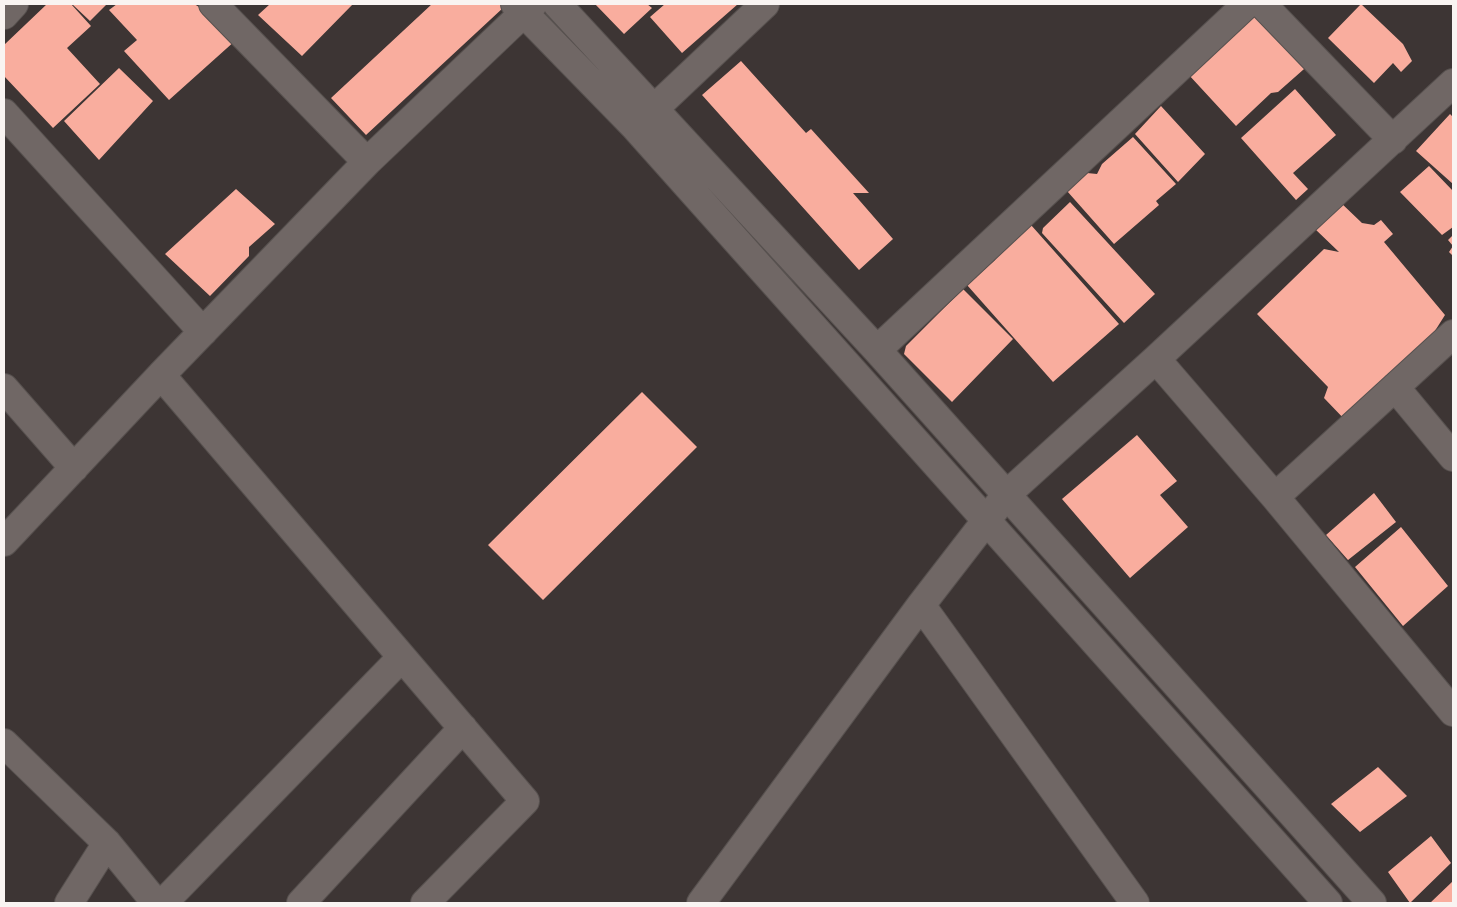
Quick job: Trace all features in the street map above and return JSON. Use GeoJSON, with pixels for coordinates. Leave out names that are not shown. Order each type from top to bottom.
{"type":"FeatureCollection","features":[{"type":"Feature","properties":{"kind":"street"},"geometry":{"type":"LineString","coordinates":[[4,15],[14,4]]}},
{"type":"Feature","properties":{"kind":"street"},"geometry":{"type":"LineString","coordinates":[[213,4],[367,162]]}},
{"type":"Feature","properties":{"kind":"street"},"geometry":{"type":"LineString","coordinates":[[557,4],[877,350],[1372,903]]}},
{"type":"Feature","properties":{"kind":"street"},"geometry":{"type":"LineString","coordinates":[[655,108],[765,4]]}},
{"type":"Feature","properties":{"kind":"street"},"geometry":{"type":"LineString","coordinates":[[877,350],[1247,4]]}},
{"type":"Feature","properties":{"kind":"street"},"geometry":{"type":"LineString","coordinates":[[1262,4],[1393,140]]}},
{"type":"Feature","properties":{"kind":"street"},"geometry":{"type":"LineString","coordinates":[[4,542],[161,375],[367,162],[524,6],[988,520],[1328,903]]}},
{"type":"Feature","properties":{"kind":"street"},"geometry":{"type":"LineString","coordinates":[[701,903],[921,605],[988,520],[1006,494],[1156,359],[1453,83]]}},
{"type":"Feature","properties":{"kind":"street"},"geometry":{"type":"LineString","coordinates":[[4,113],[203,332]]}},
{"type":"Feature","properties":{"kind":"street"},"geometry":{"type":"LineString","coordinates":[[1275,497],[1453,334]]}},
{"type":"Feature","properties":{"kind":"street"},"geometry":{"type":"LineString","coordinates":[[1156,359],[1275,497],[1453,712]]}},
{"type":"Feature","properties":{"kind":"street"},"geometry":{"type":"LineString","coordinates":[[161,375],[525,801],[425,903]]}},
{"type":"Feature","properties":{"kind":"street"},"geometry":{"type":"LineString","coordinates":[[1395,387],[1453,457]]}},
{"type":"Feature","properties":{"kind":"street"},"geometry":{"type":"LineString","coordinates":[[4,388],[74,468]]}},
{"type":"Feature","properties":{"kind":"street"},"geometry":{"type":"LineString","coordinates":[[921,605],[1135,903]]}},
{"type":"Feature","properties":{"kind":"street"},"geometry":{"type":"LineString","coordinates":[[163,903],[402,657]]}},
{"type":"Feature","properties":{"kind":"street"},"geometry":{"type":"LineString","coordinates":[[301,903],[463,728]]}},
{"type":"Feature","properties":{"kind":"street"},"geometry":{"type":"LineString","coordinates":[[4,743],[107,843],[156,903]]}},
{"type":"Feature","properties":{"kind":"street"},"geometry":{"type":"LineString","coordinates":[[69,903],[107,843]]}},
{"type":"Feature","properties":{"kind":"building"},"geometry":{"type":"Polygon","coordinates":[[[47,4],[71,4],[91,26],[67,48],[100,84],[53,128],[4,76],[4,45],[47,4]]]}},
{"type":"Feature","properties":{"kind":"building"},"geometry":{"type":"Polygon","coordinates":[[[72,4],[107,4],[90,21],[72,4]]]}},
{"type":"Feature","properties":{"kind":"building"},"geometry":{"type":"Polygon","coordinates":[[[117,4],[194,4],[213,15],[236,40],[169,100],[124,51],[137,40],[109,10],[117,4]]]}},
{"type":"Feature","properties":{"kind":"building"},"geometry":{"type":"Polygon","coordinates":[[[270,4],[353,4],[302,56],[258,15],[270,4]]]}},
{"type":"Feature","properties":{"kind":"building"},"geometry":{"type":"Polygon","coordinates":[[[432,4],[501,4],[504,7],[366,135],[331,98],[432,4]]]}},
{"type":"Feature","properties":{"kind":"building"},"geometry":{"type":"Polygon","coordinates":[[[595,4],[647,4],[652,8],[624,34],[595,4]]]}},
{"type":"Feature","properties":{"kind":"building"},"geometry":{"type":"Polygon","coordinates":[[[665,4],[738,4],[682,53],[650,17],[665,4]]]}},
{"type":"Feature","properties":{"kind":"building"},"geometry":{"type":"Polygon","coordinates":[[[1361,4],[1403,44],[1412,61],[1401,72],[1393,63],[1374,83],[1328,38],[1361,4]]]}},
{"type":"Feature","properties":{"kind":"building"},"geometry":{"type":"Polygon","coordinates":[[[1260,7],[1312,62],[1278,92],[1271,93],[1236,126],[1188,74],[1260,7]]]}},
{"type":"Feature","properties":{"kind":"building"},"geometry":{"type":"Polygon","coordinates":[[[741,61],[806,133],[811,129],[869,193],[853,193],[893,239],[859,270],[702,95],[741,61]]]}},
{"type":"Feature","properties":{"kind":"building"},"geometry":{"type":"Polygon","coordinates":[[[119,68],[153,101],[99,160],[64,121],[119,68]]]}},
{"type":"Feature","properties":{"kind":"building"},"geometry":{"type":"Polygon","coordinates":[[[1295,89],[1336,135],[1293,173],[1308,189],[1296,200],[1241,138],[1295,89]]]}},
{"type":"Feature","properties":{"kind":"building"},"geometry":{"type":"Polygon","coordinates":[[[1161,106],[1205,154],[1178,182],[1135,134],[1161,106]]]}},
{"type":"Feature","properties":{"kind":"building"},"geometry":{"type":"Polygon","coordinates":[[[1450,114],[1453,117],[1453,184],[1416,151],[1450,114]]]}},
{"type":"Feature","properties":{"kind":"building"},"geometry":{"type":"Polygon","coordinates":[[[1133,137],[1176,184],[1156,201],[1159,205],[1114,244],[1067,191],[1087,173],[1097,174],[1102,164],[1133,137]]]}},
{"type":"Feature","properties":{"kind":"building"},"geometry":{"type":"Polygon","coordinates":[[[1429,166],[1453,191],[1453,227],[1442,235],[1400,192],[1429,166]]]}},
{"type":"Feature","properties":{"kind":"building"},"geometry":{"type":"Polygon","coordinates":[[[236,189],[275,224],[249,247],[249,256],[210,296],[165,254],[236,189]]]}},
{"type":"Feature","properties":{"kind":"building"},"geometry":{"type":"Polygon","coordinates":[[[1339,201],[1362,223],[1374,225],[1381,220],[1393,234],[1384,242],[1445,315],[1421,353],[1348,423],[1324,398],[1328,387],[1257,314],[1324,249],[1339,252],[1314,228],[1339,201]]]}},
{"type":"Feature","properties":{"kind":"building"},"geometry":{"type":"Polygon","coordinates":[[[1070,202],[1155,294],[1124,323],[1042,233],[1043,228],[1070,202]]]}},
{"type":"Feature","properties":{"kind":"building"},"geometry":{"type":"Polygon","coordinates":[[[1031,225],[1119,324],[1053,382],[967,285],[995,260],[997,254],[1031,225]]]}},
{"type":"Feature","properties":{"kind":"building"},"geometry":{"type":"Polygon","coordinates":[[[1453,235],[1453,246],[1448,240],[1453,235]]]}},
{"type":"Feature","properties":{"kind":"building"},"geometry":{"type":"Polygon","coordinates":[[[1453,246],[1453,256],[1449,252],[1453,246]]]}},
{"type":"Feature","properties":{"kind":"building"},"geometry":{"type":"Polygon","coordinates":[[[963,289],[1013,339],[952,402],[904,354],[906,346],[963,289]]]}},
{"type":"Feature","properties":{"kind":"building"},"geometry":{"type":"Polygon","coordinates":[[[642,392],[697,447],[543,600],[488,545],[642,392]]]}},
{"type":"Feature","properties":{"kind":"building"},"geometry":{"type":"Polygon","coordinates":[[[1137,435],[1177,481],[1160,495],[1188,527],[1130,578],[1062,499],[1137,435]]]}},
{"type":"Feature","properties":{"kind":"building"},"geometry":{"type":"Polygon","coordinates":[[[1374,493],[1396,522],[1348,560],[1326,535],[1374,493]]]}},
{"type":"Feature","properties":{"kind":"building"},"geometry":{"type":"Polygon","coordinates":[[[1401,527],[1448,586],[1403,626],[1355,567],[1401,527]]]}},
{"type":"Feature","properties":{"kind":"building"},"geometry":{"type":"Polygon","coordinates":[[[1378,767],[1407,796],[1360,832],[1331,804],[1378,767]]]}},
{"type":"Feature","properties":{"kind":"building"},"geometry":{"type":"Polygon","coordinates":[[[1431,836],[1451,863],[1410,903],[1388,872],[1431,836]]]}},
{"type":"Feature","properties":{"kind":"building"},"geometry":{"type":"Polygon","coordinates":[[[1453,881],[1453,903],[1430,903],[1453,881]]]}}]}
